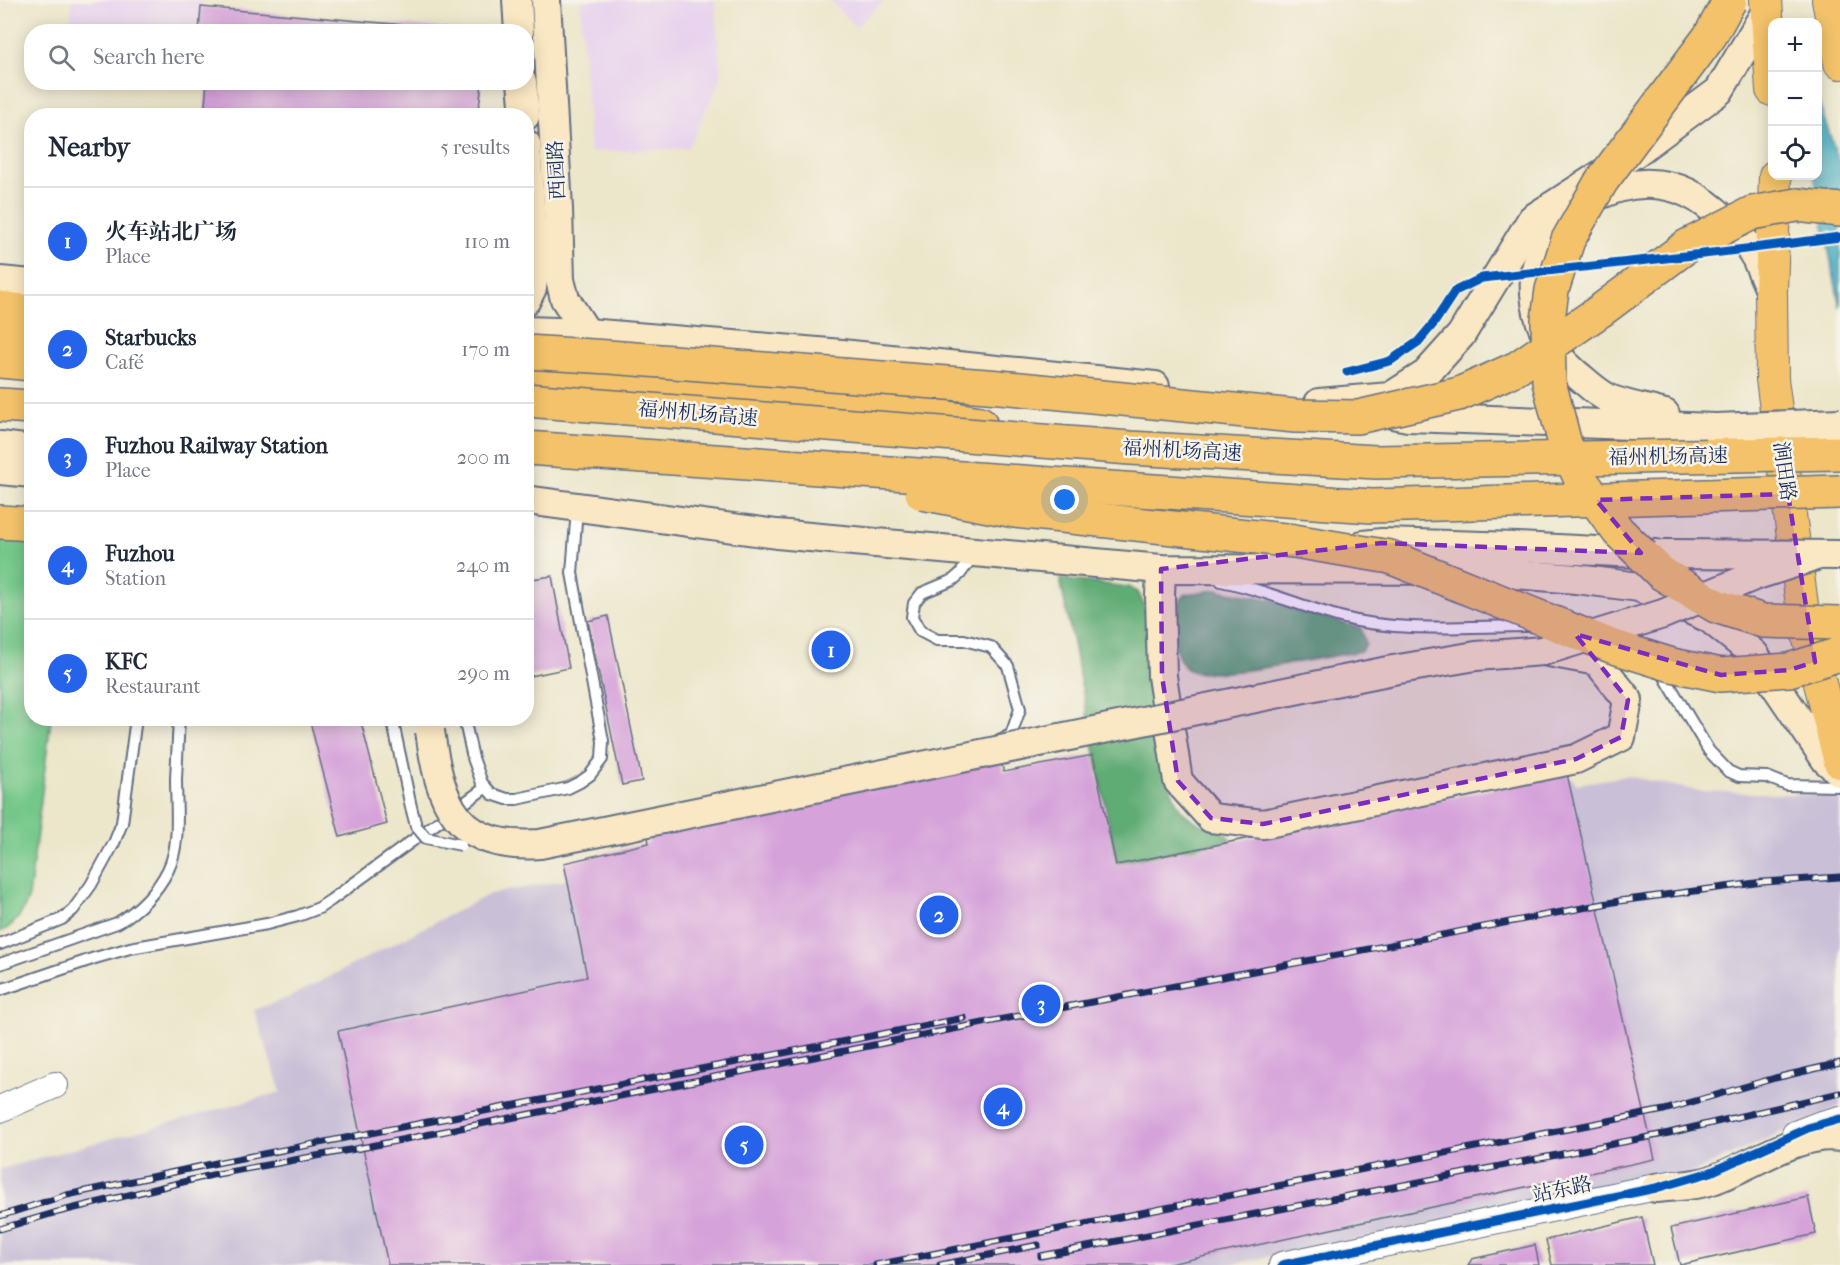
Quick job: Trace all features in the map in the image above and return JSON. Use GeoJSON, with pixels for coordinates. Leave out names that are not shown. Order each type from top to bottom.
{"type":"FeatureCollection","features":[{"type":"Feature","properties":{"kind":"highway"},"geometry":{"type":"LineString","coordinates":[[1730,0],[1710,36],[1601,182],[1568,240],[1552,290],[1548,320],[1549,382],[1565,444],[1581,480],[1618,531],[1661,573],[1716,606],[1763,621],[1840,623]]}},
{"type":"Feature","properties":{"kind":"highway"},"geometry":{"type":"LineString","coordinates":[[1833,0],[1840,16]]}},
{"type":"Feature","properties":{"kind":"highway"},"geometry":{"type":"LineString","coordinates":[[534,352],[1000,387],[1295,416],[1358,417],[1459,394],[1517,368],[1600,311],[1687,246],[1752,213],[1797,206],[1840,210]]}},
{"type":"Feature","properties":{"kind":"highway"},"geometry":{"type":"LineString","coordinates":[[0,308],[24,311]]}},
{"type":"Feature","properties":{"kind":"highway"},"geometry":{"type":"LineString","coordinates":[[0,338],[24,340]]}},
{"type":"Feature","properties":{"kind":"highway"},"geometry":{"type":"LineString","coordinates":[[0,361],[24,363]]}},
{"type":"Feature","properties":{"kind":"highway"},"geometry":{"type":"LineString","coordinates":[[534,379],[808,395],[1130,447]]}},
{"type":"Feature","properties":{"kind":"highway","name":"福州机场高速"},"geometry":{"type":"LineString","coordinates":[[534,401],[1130,447],[1376,462],[1840,453]]}},
{"type":"Feature","properties":{"kind":"highway"},"geometry":{"type":"LineString","coordinates":[[0,405],[24,406]]}},
{"type":"Feature","properties":{"kind":"highway","name":"福州机场高速"},"geometry":{"type":"LineString","coordinates":[[534,449],[1372,506],[1840,492]]}},
{"type":"Feature","properties":{"kind":"highway"},"geometry":{"type":"LineString","coordinates":[[764,464],[1015,511],[1294,541],[1390,557],[1611,646],[1672,665],[1721,675],[1789,670],[1840,654]]}},
{"type":"Feature","properties":{"kind":"highway"},"geometry":{"type":"LineString","coordinates":[[0,522],[24,524]]}},
{"type":"Feature","properties":{"kind":"main road"},"geometry":{"type":"LineString","coordinates":[[517,0],[518,24]]}},
{"type":"Feature","properties":{"kind":"main road","name":"西园路"},"geometry":{"type":"LineString","coordinates":[[546,0],[560,279],[565,299],[587,333]]}},
{"type":"Feature","properties":{"kind":"main road"},"geometry":{"type":"LineString","coordinates":[[1828,0],[1840,63]]}},
{"type":"Feature","properties":{"kind":"main road"},"geometry":{"type":"LineString","coordinates":[[1319,403],[1390,397],[1426,374],[1461,335],[1532,219],[1635,153],[1719,91],[1766,5]]}},
{"type":"Feature","properties":{"kind":"main road"},"geometry":{"type":"LineString","coordinates":[[1766,5],[1772,72]]}},
{"type":"Feature","properties":{"kind":"main road"},"geometry":{"type":"LineString","coordinates":[[523,90],[524,108]]}},
{"type":"Feature","properties":{"kind":"main road","name":"涧田路"},"geometry":{"type":"LineString","coordinates":[[1775,180],[1771,292],[1772,378],[1804,620],[1840,762]]}},
{"type":"Feature","properties":{"kind":"main road"},"geometry":{"type":"LineString","coordinates":[[1716,428],[1610,400],[1563,363],[1551,346],[1535,303],[1538,261],[1546,242],[1559,224],[1593,198],[1612,189],[1636,183],[1664,185],[1688,193],[1713,209],[1755,257],[1771,292]]}},
{"type":"Feature","properties":{"kind":"main road"},"geometry":{"type":"LineString","coordinates":[[0,281],[24,283]]}},
{"type":"Feature","properties":{"kind":"main road"},"geometry":{"type":"LineString","coordinates":[[534,331],[587,333],[842,354],[1319,403],[1408,417],[1716,428],[1840,423]]}},
{"type":"Feature","properties":{"kind":"main road"},"geometry":{"type":"LineString","coordinates":[[0,447],[24,449]]}},
{"type":"Feature","properties":{"kind":"main road"},"geometry":{"type":"LineString","coordinates":[[0,472],[24,473]]}},
{"type":"Feature","properties":{"kind":"main road"},"geometry":{"type":"LineString","coordinates":[[534,501],[777,534],[1161,570],[1465,570],[1640,587],[1709,618],[1754,654],[1826,760],[1840,772]]}},
{"type":"Feature","properties":{"kind":"main road"},"geometry":{"type":"LineString","coordinates":[[1161,570],[1382,543],[1664,554],[1828,555]]}},
{"type":"Feature","properties":{"kind":"main road"},"geometry":{"type":"LineString","coordinates":[[428,726],[434,761],[441,784],[457,818],[470,830],[484,838],[503,843],[529,844],[568,839],[1404,669],[1476,656],[1543,651],[1663,614],[1754,576],[1828,555]]}},
{"type":"Feature","properties":{"kind":"main road"},"geometry":{"type":"LineString","coordinates":[[1161,570],[1162,676],[1178,781],[1211,818],[1263,824],[1576,759],[1621,737],[1628,700],[1597,661],[1543,651]]}},
{"type":"Feature","properties":{"kind":"main road"},"geometry":{"type":"LineString","coordinates":[[1656,1188],[1703,1182],[1723,1176],[1806,1139],[1824,1136],[1840,1137]]}},
{"type":"Feature","properties":{"kind":"street"},"geometry":{"type":"LineString","coordinates":[[0,1109],[55,1085]]}},
{"type":"Feature","properties":{"kind":"street","name":"站东路"},"geometry":{"type":"LineString","coordinates":[[1282,1265],[1656,1188],[1711,1172],[1808,1128],[1840,1119]]}},
{"type":"Feature","properties":{"kind":"lane"},"geometry":{"type":"LineString","coordinates":[[0,472],[24,478]]}},
{"type":"Feature","properties":{"kind":"lane"},"geometry":{"type":"LineString","coordinates":[[466,726],[476,767],[485,788],[492,794],[507,799],[568,788],[590,775],[602,759],[603,741],[572,573],[578,507]]}},
{"type":"Feature","properties":{"kind":"lane"},"geometry":{"type":"LineString","coordinates":[[704,799],[982,747],[1011,735],[1020,709],[1008,666],[991,647],[964,640],[937,640],[920,632],[912,617],[914,603],[922,593],[960,574],[975,552]]}},
{"type":"Feature","properties":{"kind":"lane"},"geometry":{"type":"LineString","coordinates":[[1161,570],[1239,584],[1341,617],[1388,625],[1425,627],[1610,626],[1620,627],[1634,636]]}},
{"type":"Feature","properties":{"kind":"lane"},"geometry":{"type":"LineString","coordinates":[[1647,647],[1709,752],[1728,771],[1739,776],[1767,777],[1787,785],[1840,786]]}},
{"type":"Feature","properties":{"kind":"lane"},"geometry":{"type":"LineString","coordinates":[[0,944],[62,919],[73,910],[92,885],[122,823],[135,726]]}},
{"type":"Feature","properties":{"kind":"lane"},"geometry":{"type":"LineString","coordinates":[[0,964],[117,923],[137,909],[157,887],[168,870],[176,838],[179,726]]}},
{"type":"Feature","properties":{"kind":"lane"},"geometry":{"type":"LineString","coordinates":[[394,726],[416,826],[426,838],[461,844],[519,834]]}},
{"type":"Feature","properties":{"kind":"lane"},"geometry":{"type":"LineString","coordinates":[[0,990],[122,950],[267,924],[309,913],[331,900],[485,788]]}},
{"type":"Feature","properties":{"kind":"highlighted area"},"geometry":{"type":"Polygon","coordinates":[[[1788,494],[1815,662],[1789,670],[1721,675],[1575,634],[1628,700],[1621,737],[1576,759],[1263,824],[1211,818],[1178,781],[1162,676],[1161,569],[1382,543],[1641,553],[1596,500],[1788,494]]]}},
{"type":"Feature","properties":{"kind":"shaded area"},"geometry":{"type":"Polygon","coordinates":[[[72,0],[202,0],[200,24],[70,24],[72,0]]]}},
{"type":"Feature","properties":{"kind":"shaded area"},"geometry":{"type":"Polygon","coordinates":[[[580,0],[715,0],[721,78],[688,148],[590,152],[580,0]]]}},
{"type":"Feature","properties":{"kind":"shaded area"},"geometry":{"type":"Polygon","coordinates":[[[829,0],[884,0],[856,27],[829,0]]]}},
{"type":"Feature","properties":{"kind":"shaded area"},"geometry":{"type":"Polygon","coordinates":[[[998,754],[1004,772],[1093,755],[1116,865],[1567,774],[1577,784],[1627,776],[1698,791],[1840,796],[1840,1106],[1691,1173],[1227,1265],[0,1265],[0,1169],[281,1092],[254,1010],[288,998],[490,894],[566,880],[564,863],[998,754]]]}},
{"type":"Feature","properties":{"kind":"green space"},"geometry":{"type":"Polygon","coordinates":[[[0,534],[24,536],[24,726],[50,726],[29,896],[19,917],[11,926],[0,932],[0,534]]]}},
{"type":"Feature","properties":{"kind":"green space"},"geometry":{"type":"Polygon","coordinates":[[[1060,579],[1129,587],[1138,592],[1144,604],[1170,786],[1179,806],[1190,818],[1227,834],[1230,840],[1117,863],[1060,579]]]}},
{"type":"Feature","properties":{"kind":"green space"},"geometry":{"type":"Polygon","coordinates":[[[1217,590],[1274,600],[1291,608],[1361,628],[1366,644],[1361,651],[1245,670],[1201,673],[1189,670],[1181,662],[1176,650],[1171,616],[1186,594],[1217,590]]]}},
{"type":"Feature","properties":{"kind":"water"},"geometry":{"type":"Polygon","coordinates":[[[1822,112],[1840,164],[1840,307],[1815,180],[1822,180],[1822,112]]]}},
{"type":"Feature","properties":{"kind":"building"},"geometry":{"type":"Polygon","coordinates":[[[201,7],[393,24],[200,24],[201,7]]]}},
{"type":"Feature","properties":{"kind":"building"},"geometry":{"type":"Polygon","coordinates":[[[206,90],[481,90],[479,108],[205,108],[206,90]]]}},
{"type":"Feature","properties":{"kind":"building"},"geometry":{"type":"Polygon","coordinates":[[[552,576],[569,668],[534,675],[534,579],[552,576]]]}},
{"type":"Feature","properties":{"kind":"building"},"geometry":{"type":"Polygon","coordinates":[[[608,616],[642,781],[622,785],[588,621],[608,616]]]}},
{"type":"Feature","properties":{"kind":"building"},"geometry":{"type":"Polygon","coordinates":[[[311,726],[362,726],[387,824],[340,837],[311,726]]]}},
{"type":"Feature","properties":{"kind":"building"},"geometry":{"type":"Polygon","coordinates":[[[998,754],[1004,772],[1093,755],[1116,865],[1567,774],[1655,1159],[1165,1265],[388,1265],[338,1031],[587,977],[564,863],[649,843],[645,819],[998,754]]]}},
{"type":"Feature","properties":{"kind":"building"},"geometry":{"type":"Polygon","coordinates":[[[1808,1197],[1816,1234],[1680,1265],[1671,1228],[1808,1197]]]}},
{"type":"Feature","properties":{"kind":"building"},"geometry":{"type":"Polygon","coordinates":[[[1642,1217],[1653,1265],[1552,1265],[1546,1240],[1642,1217]]]}},
{"type":"Feature","properties":{"kind":"building"},"geometry":{"type":"Polygon","coordinates":[[[1535,1245],[1539,1265],[1468,1265],[1472,1259],[1535,1245]]]}},
{"type":"Feature","properties":{"kind":"railway"},"geometry":{"type":"LineString","coordinates":[[0,1229],[54,1213],[212,1175],[366,1147],[993,1021],[1619,901],[1763,882],[1840,877]]}},
{"type":"Feature","properties":{"kind":"railway"},"geometry":{"type":"LineString","coordinates":[[0,1216],[67,1195],[221,1162],[964,1018]]}},
{"type":"Feature","properties":{"kind":"railway"},"geometry":{"type":"LineString","coordinates":[[876,1265],[1664,1110],[1775,1078],[1840,1063]]}},
{"type":"Feature","properties":{"kind":"railway"},"geometry":{"type":"LineString","coordinates":[[1041,1256],[1669,1133],[1840,1093]]}},
{"type":"Feature","properties":{"kind":"railway"},"geometry":{"type":"LineString","coordinates":[[940,1265],[1038,1245]]}},
{"type":"Feature","properties":{"kind":"cycle path"},"geometry":{"type":"LineString","coordinates":[[1347,372],[1390,361],[1418,342],[1455,291],[1482,278],[1840,237]]}},
{"type":"Feature","properties":{"kind":"cycle path"},"geometry":{"type":"LineString","coordinates":[[1282,1265],[1656,1188],[1711,1172],[1808,1128],[1840,1119]]}},
{"type":"Feature","properties":{"kind":"place","name":"火车站北广场"},"geometry":{"type":"Point","coordinates":[831,650]}},
{"type":"Feature","properties":{"kind":"place","name":"Starbucks"},"geometry":{"type":"Point","coordinates":[939,915]}},
{"type":"Feature","properties":{"kind":"place","name":"Fuzhou Railway Station"},"geometry":{"type":"Point","coordinates":[1041,1004]}},
{"type":"Feature","properties":{"kind":"place","name":"Fuzhou"},"geometry":{"type":"Point","coordinates":[1003,1107]}},
{"type":"Feature","properties":{"kind":"place","name":"KFC"},"geometry":{"type":"Point","coordinates":[744,1145]}}]}
